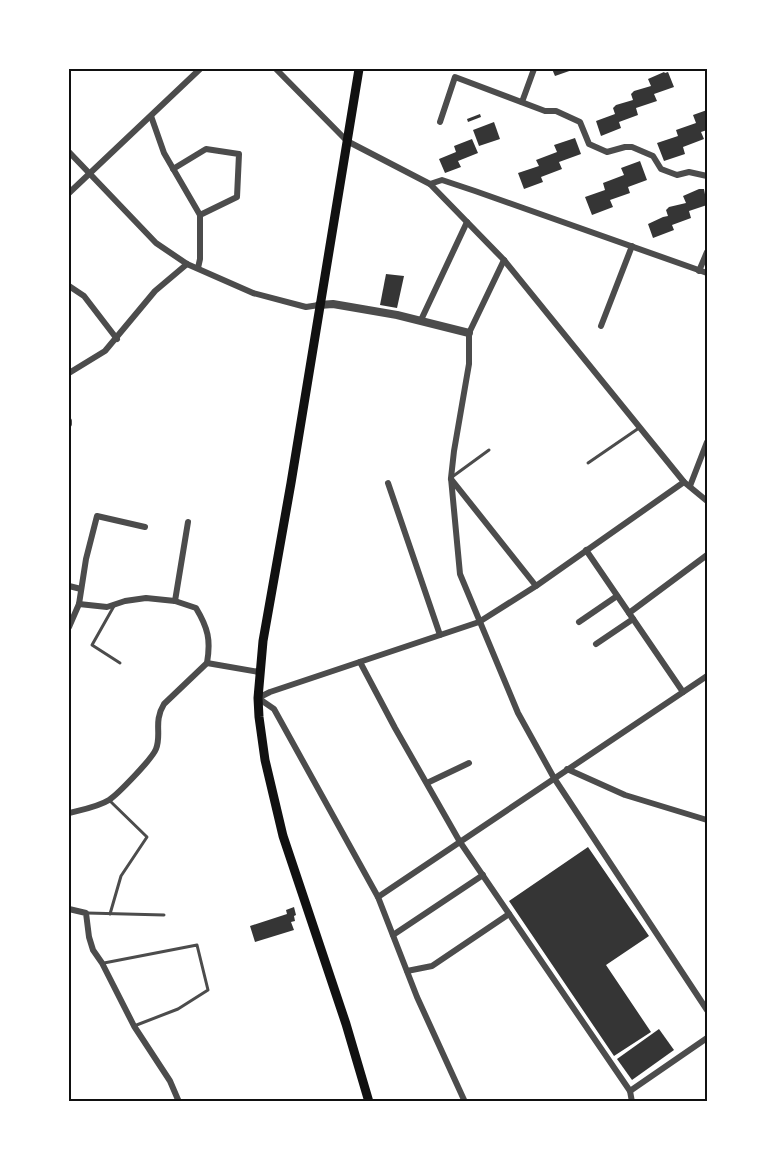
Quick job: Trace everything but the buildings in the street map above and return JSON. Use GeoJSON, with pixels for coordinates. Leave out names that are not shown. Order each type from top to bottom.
{"type":"FeatureCollection","features":[{"type":"Feature","properties":{"kind":"main road"},"geometry":{"type":"LineString","coordinates":[[359,69],[263,641],[258,698],[265,760],[284,836],[346,1024],[369,1102]]}},
{"type":"Feature","properties":{"kind":"street"},"geometry":{"type":"LineString","coordinates":[[69,193],[200,69]]}},
{"type":"Feature","properties":{"kind":"street"},"geometry":{"type":"LineString","coordinates":[[276,69],[346,141],[430,184],[504,260],[687,484],[707,501]]}},
{"type":"Feature","properties":{"kind":"street"},"geometry":{"type":"LineString","coordinates":[[522,102],[534,69]]}},
{"type":"Feature","properties":{"kind":"street"},"geometry":{"type":"LineString","coordinates":[[440,122],[455,77],[545,111],[556,111],[580,122],[589,144],[607,152],[632,147],[653,156],[661,170],[677,175],[689,172],[707,176]]}},
{"type":"Feature","properties":{"kind":"street"},"geometry":{"type":"LineString","coordinates":[[151,116],[164,153],[200,215],[198,268]]}},
{"type":"Feature","properties":{"kind":"street"},"geometry":{"type":"LineString","coordinates":[[173,169],[206,149],[239,154],[237,197],[200,215]]}},
{"type":"Feature","properties":{"kind":"street"},"geometry":{"type":"LineString","coordinates":[[69,152],[156,243],[187,264],[253,293],[306,307],[333,304],[421,320],[469,333]]}},
{"type":"Feature","properties":{"kind":"street"},"geometry":{"type":"LineString","coordinates":[[430,184],[442,180],[464,187],[707,273]]}},
{"type":"Feature","properties":{"kind":"street"},"geometry":{"type":"LineString","coordinates":[[421,320],[467,222]]}},
{"type":"Feature","properties":{"kind":"street"},"geometry":{"type":"LineString","coordinates":[[601,326],[632,246]]}},
{"type":"Feature","properties":{"kind":"street"},"geometry":{"type":"LineString","coordinates":[[699,270],[707,252]]}},
{"type":"Feature","properties":{"kind":"street"},"geometry":{"type":"LineString","coordinates":[[504,260],[469,333],[469,364],[451,478],[460,574],[518,713],[554,778],[707,1010]]}},
{"type":"Feature","properties":{"kind":"street"},"geometry":{"type":"LineString","coordinates":[[69,373],[105,351],[155,291],[187,264]]}},
{"type":"Feature","properties":{"kind":"street"},"geometry":{"type":"LineString","coordinates":[[69,286],[84,296],[117,339]]}},
{"type":"Feature","properties":{"kind":"street"},"geometry":{"type":"LineString","coordinates":[[465,1102],[407,971],[378,897],[274,709],[258,698],[479,622],[687,484],[707,442]]}},
{"type":"Feature","properties":{"kind":"street"},"geometry":{"type":"LineString","coordinates":[[451,478],[536,586]]}},
{"type":"Feature","properties":{"kind":"street"},"geometry":{"type":"LineString","coordinates":[[388,483],[440,635]]}},
{"type":"Feature","properties":{"kind":"street"},"geometry":{"type":"LineString","coordinates":[[69,627],[79,604],[86,559],[97,516],[145,527]]}},
{"type":"Feature","properties":{"kind":"street"},"geometry":{"type":"LineString","coordinates":[[175,602],[188,522]]}},
{"type":"Feature","properties":{"kind":"street"},"geometry":{"type":"LineString","coordinates":[[586,550],[682,692]]}},
{"type":"Feature","properties":{"kind":"street"},"geometry":{"type":"LineString","coordinates":[[596,644],[707,555]]}},
{"type":"Feature","properties":{"kind":"street"},"geometry":{"type":"LineString","coordinates":[[69,586],[81,589]]}},
{"type":"Feature","properties":{"kind":"street"},"geometry":{"type":"LineString","coordinates":[[579,622],[617,596]]}},
{"type":"Feature","properties":{"kind":"street"},"geometry":{"type":"LineString","coordinates":[[69,813],[108,801],[151,758],[157,747],[157,722],[164,704],[207,663],[208,630],[196,608],[146,598],[107,607],[79,604]]}},
{"type":"Feature","properties":{"kind":"street"},"geometry":{"type":"LineString","coordinates":[[360,662],[460,842],[630,1091],[632,1102]]}},
{"type":"Feature","properties":{"kind":"street"},"geometry":{"type":"LineString","coordinates":[[207,663],[259,672]]}},
{"type":"Feature","properties":{"kind":"street"},"geometry":{"type":"LineString","coordinates":[[378,897],[707,676]]}},
{"type":"Feature","properties":{"kind":"street"},"geometry":{"type":"LineString","coordinates":[[427,783],[469,763]]}},
{"type":"Feature","properties":{"kind":"street"},"geometry":{"type":"LineString","coordinates":[[567,769],[625,795],[707,820]]}},
{"type":"Feature","properties":{"kind":"street"},"geometry":{"type":"LineString","coordinates":[[393,935],[483,875]]}},
{"type":"Feature","properties":{"kind":"street"},"geometry":{"type":"LineString","coordinates":[[69,909],[86,913],[91,944],[134,1026],[170,1081],[179,1102]]}},
{"type":"Feature","properties":{"kind":"street"},"geometry":{"type":"LineString","coordinates":[[407,971],[432,966],[509,914]]}},
{"type":"Feature","properties":{"kind":"street"},"geometry":{"type":"LineString","coordinates":[[630,1091],[707,1038]]}},
{"type":"Feature","properties":{"kind":"lane"},"geometry":{"type":"LineString","coordinates":[[588,463],[641,427]]}},
{"type":"Feature","properties":{"kind":"lane"},"geometry":{"type":"LineString","coordinates":[[451,478],[489,450]]}},
{"type":"Feature","properties":{"kind":"lane"},"geometry":{"type":"LineString","coordinates":[[114,604],[92,645],[120,663]]}},
{"type":"Feature","properties":{"kind":"lane"},"geometry":{"type":"LineString","coordinates":[[108,801],[147,837],[122,876],[110,914]]}},
{"type":"Feature","properties":{"kind":"lane"},"geometry":{"type":"LineString","coordinates":[[86,913],[164,915]]}},
{"type":"Feature","properties":{"kind":"lane"},"geometry":{"type":"LineString","coordinates":[[102,963],[198,945],[208,990],[178,1009],[134,1026]]}}]}
